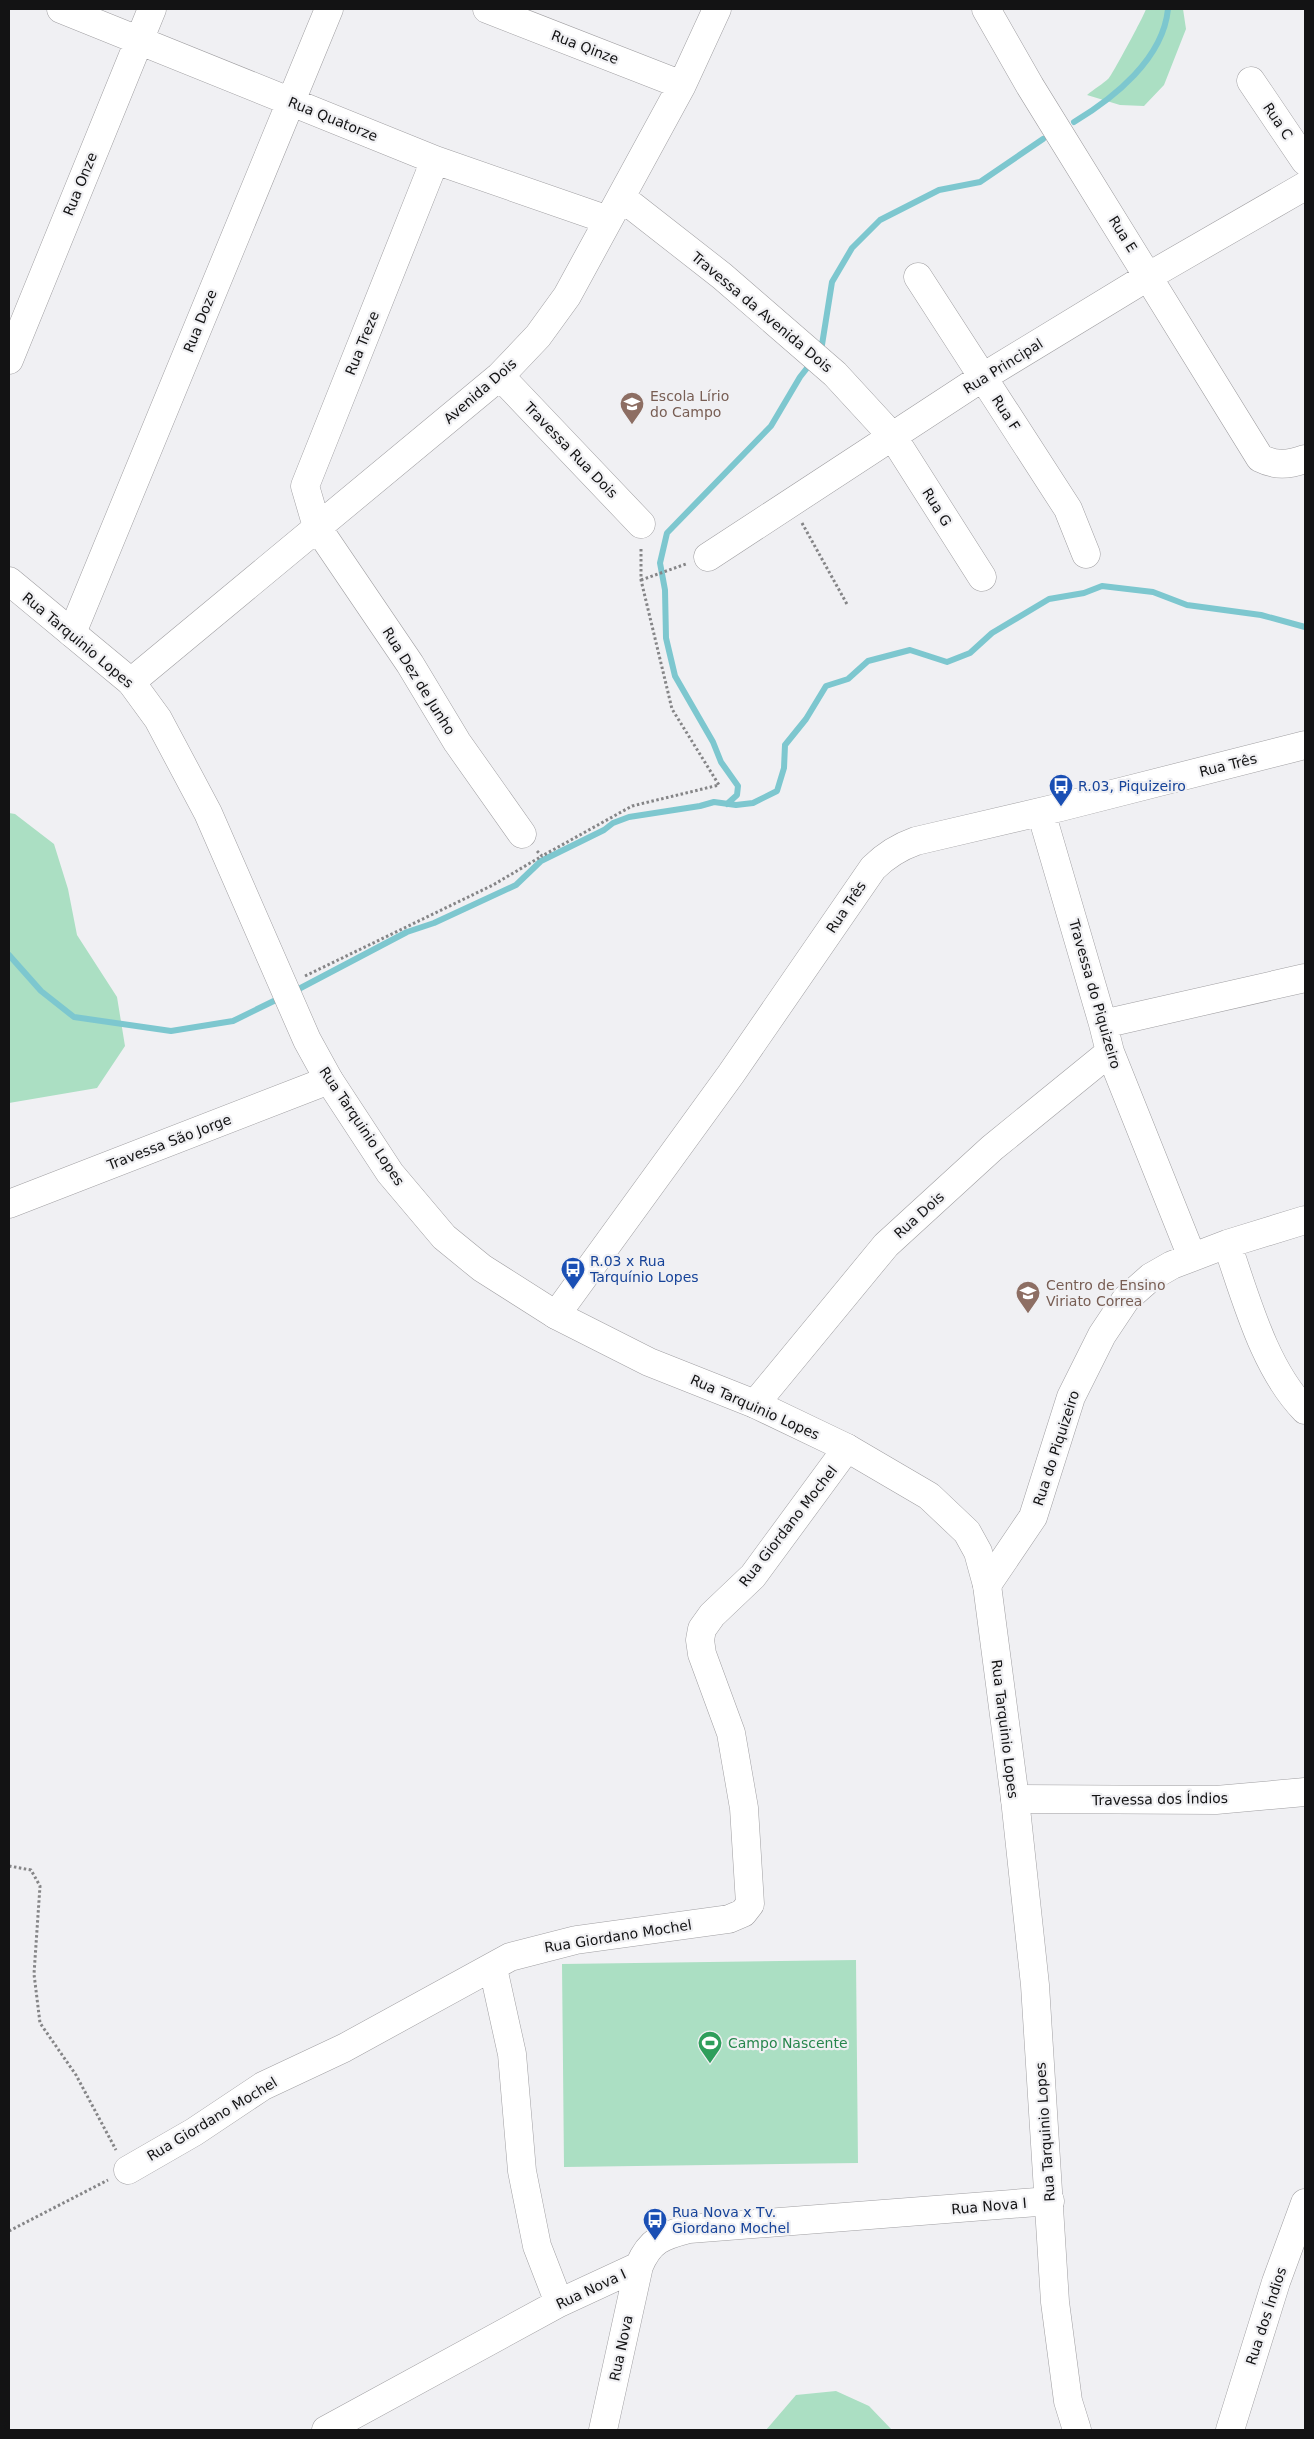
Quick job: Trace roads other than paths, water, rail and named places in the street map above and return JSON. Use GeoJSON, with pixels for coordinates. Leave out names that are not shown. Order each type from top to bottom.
{"type":"FeatureCollection","features":[{"type":"Feature","properties":{"kind":"street","name":"Rua Quatorze"},"geometry":{"type":"LineString","coordinates":[[61,9],[435,160],[608,220]]}},
{"type":"Feature","properties":{"kind":"street","name":"Rua Onze"},"geometry":{"type":"LineString","coordinates":[[9,360],[152,9]]}},
{"type":"Feature","properties":{"kind":"street","name":"Rua Doze"},"geometry":{"type":"LineString","coordinates":[[72,633],[329,9]]}},
{"type":"Feature","properties":{"kind":"street","name":"Rua Qinze"},"geometry":{"type":"LineString","coordinates":[[487,9],[682,84]]}},
{"type":"Feature","properties":{"kind":"street","name":"Avenida Dois"},"geometry":{"type":"LineString","coordinates":[[131,682],[500,376],[555,316],[682,84],[717,9]]}},
{"type":"Feature","properties":{"kind":"street","name":"Rua E"},"geometry":{"type":"LineString","coordinates":[[986,9],[1030,86],[1260,458],[1274,465],[1305,459]]}},
{"type":"Feature","properties":{"kind":"street","name":"Rua C"},"geometry":{"type":"LineString","coordinates":[[1251,81],[1305,161]]}},
{"type":"Feature","properties":{"kind":"street","name":"Rua Treze"},"geometry":{"type":"LineString","coordinates":[[317,527],[305,486],[435,160]]}},
{"type":"Feature","properties":{"kind":"street","name":"Rua Principal"},"geometry":{"type":"LineString","coordinates":[[708,557],[983,377],[1149,276],[1305,186]]}},
{"type":"Feature","properties":{"kind":"street","name":"Travessa da Avenida Dois"},"geometry":{"type":"LineString","coordinates":[[621,196],[722,276],[817,359],[893,437]]}},
{"type":"Feature","properties":{"kind":"street","name":"Rua F"},"geometry":{"type":"LineString","coordinates":[[918,277],[1068,509],[1086,554]]}},
{"type":"Feature","properties":{"kind":"street","name":"Travessa Rua Dois"},"geometry":{"type":"LineString","coordinates":[[500,376],[641,524]]}},
{"type":"Feature","properties":{"kind":"street","name":"Rua G"},"geometry":{"type":"LineString","coordinates":[[893,437],[982,578]]}},
{"type":"Feature","properties":{"kind":"street","name":"Rua Dez de Junho"},"geometry":{"type":"LineString","coordinates":[[317,527],[410,664],[457,742],[522,834]]}},
{"type":"Feature","properties":{"kind":"street","name":"Rua Tarquinio Lopes"},"geometry":{"type":"LineString","coordinates":[[9,581],[131,682],[158,719],[203,804],[287,993],[329,1080],[390,1173],[444,1237],[482,1268],[556,1315],[649,1362],[755,1404],[847,1448],[929,1496],[967,1532],[978,1552],[987,1585],[1015,1799],[1035,1985],[1055,2302],[1068,2401],[1077,2430]]}},
{"type":"Feature","properties":{"kind":"street","name":"Rua Três"},"geometry":{"type":"LineString","coordinates":[[556,1315],[732,1074],[873,868],[887,855],[902,846],[1305,746]]}},
{"type":"Feature","properties":{"kind":"street","name":"Travessa do Piquizeiro"},"geometry":{"type":"LineString","coordinates":[[1041,812],[1110,1052],[1192,1256]]}},
{"type":"Feature","properties":{"kind":"street"},"geometry":{"type":"LineString","coordinates":[[1103,1024],[1305,978]]}},
{"type":"Feature","properties":{"kind":"street","name":"Rua Dois"},"geometry":{"type":"LineString","coordinates":[[755,1404],[886,1245],[992,1148],[1110,1052]]}},
{"type":"Feature","properties":{"kind":"street","name":"Travessa São Jorge"},"geometry":{"type":"LineString","coordinates":[[9,1204],[329,1080]]}},
{"type":"Feature","properties":{"kind":"street","name":"Rua do Piquizeiro"},"geometry":{"type":"LineString","coordinates":[[987,1585],[1033,1517],[1071,1397],[1102,1335],[1126,1300],[1151,1277],[1192,1256],[1305,1220]]}},
{"type":"Feature","properties":{"kind":"street"},"geometry":{"type":"LineString","coordinates":[[1227,1244],[1258,1331],[1278,1371],[1305,1410]]}},
{"type":"Feature","properties":{"kind":"street","name":"Rua Giordano Mochel"},"geometry":{"type":"LineString","coordinates":[[128,2170],[194,2132],[263,2086],[344,2048],[510,1957],[576,1940],[729,1918],[743,1913],[750,1904],[744,1808],[731,1733],[702,1654],[700,1640],[702,1629],[712,1615],[753,1576],[847,1448]]}},
{"type":"Feature","properties":{"kind":"street","name":"Travessa dos Índios"},"geometry":{"type":"LineString","coordinates":[[1015,1799],[1216,1800],[1305,1792]]}},
{"type":"Feature","properties":{"kind":"street"},"geometry":{"type":"LineString","coordinates":[[493,1968],[512,2054],[522,2172],[537,2246],[559,2303]]}},
{"type":"Feature","properties":{"kind":"street","name":"Rua Nova I"},"geometry":{"type":"LineString","coordinates":[[326,2430],[559,2303],[639,2266],[646,2250],[655,2241],[689,2229],[1050,2201]]}},
{"type":"Feature","properties":{"kind":"street","name":"Rua dos Índios"},"geometry":{"type":"LineString","coordinates":[[1230,2430],[1276,2282],[1305,2204]]}},
{"type":"Feature","properties":{"kind":"street","name":"Rua Nova"},"geometry":{"type":"LineString","coordinates":[[603,2430],[639,2266]]}},
{"type":"Feature","properties":{"kind":"waterway"},"geometry":{"type":"LineString","coordinates":[[1074,122],[1120,89],[1147,60],[1157,44],[1164,27],[1168,9]]}},
{"type":"Feature","properties":{"kind":"waterway"},"geometry":{"type":"LineString","coordinates":[[821,351],[832,282],[852,248],[880,220],[939,190],[980,182],[1043,139]]}},
{"type":"Feature","properties":{"kind":"waterway"},"geometry":{"type":"LineString","coordinates":[[727,804],[737,795],[738,786],[721,762],[713,742],[675,676],[666,638],[665,590],[660,563],[667,533],[771,426],[800,377],[811,363]]}},
{"type":"Feature","properties":{"kind":"waterway"},"geometry":{"type":"LineString","coordinates":[[293,992],[407,932],[434,923],[516,885],[541,861],[604,830],[613,823],[629,817],[700,806],[714,802],[736,805],[753,803],[777,791],[784,768],[785,745],[806,719],[826,686],[848,679],[868,661],[910,650],[947,662],[970,653],[992,633],[1049,599],[1084,593],[1102,586],[1153,592],[1187,605],[1261,615],[1305,627]]}},
{"type":"Feature","properties":{"kind":"waterway"},"geometry":{"type":"LineString","coordinates":[[9,955],[41,991],[74,1017],[171,1031],[233,1021],[282,997]]}},
{"type":"Feature","properties":{"kind":"place","name":"Escola Lírio do Campo"},"geometry":{"type":"Point","coordinates":[632,425]}},
{"type":"Feature","properties":{"kind":"place","name":"R.03, Piquizeiro"},"geometry":{"type":"Point","coordinates":[1061,807]}},
{"type":"Feature","properties":{"kind":"place","name":"R.03 x Rua Tarquínio Lopes"},"geometry":{"type":"Point","coordinates":[573,1290]}},
{"type":"Feature","properties":{"kind":"place","name":"Centro de Ensino Viriato Correa"},"geometry":{"type":"Point","coordinates":[1028,1314]}},
{"type":"Feature","properties":{"kind":"place","name":"Campo Nascente"},"geometry":{"type":"Point","coordinates":[710,2064]}},
{"type":"Feature","properties":{"kind":"place","name":"Rua Nova x Tv. Giordano Mochel"},"geometry":{"type":"Point","coordinates":[655,2241]}}]}
